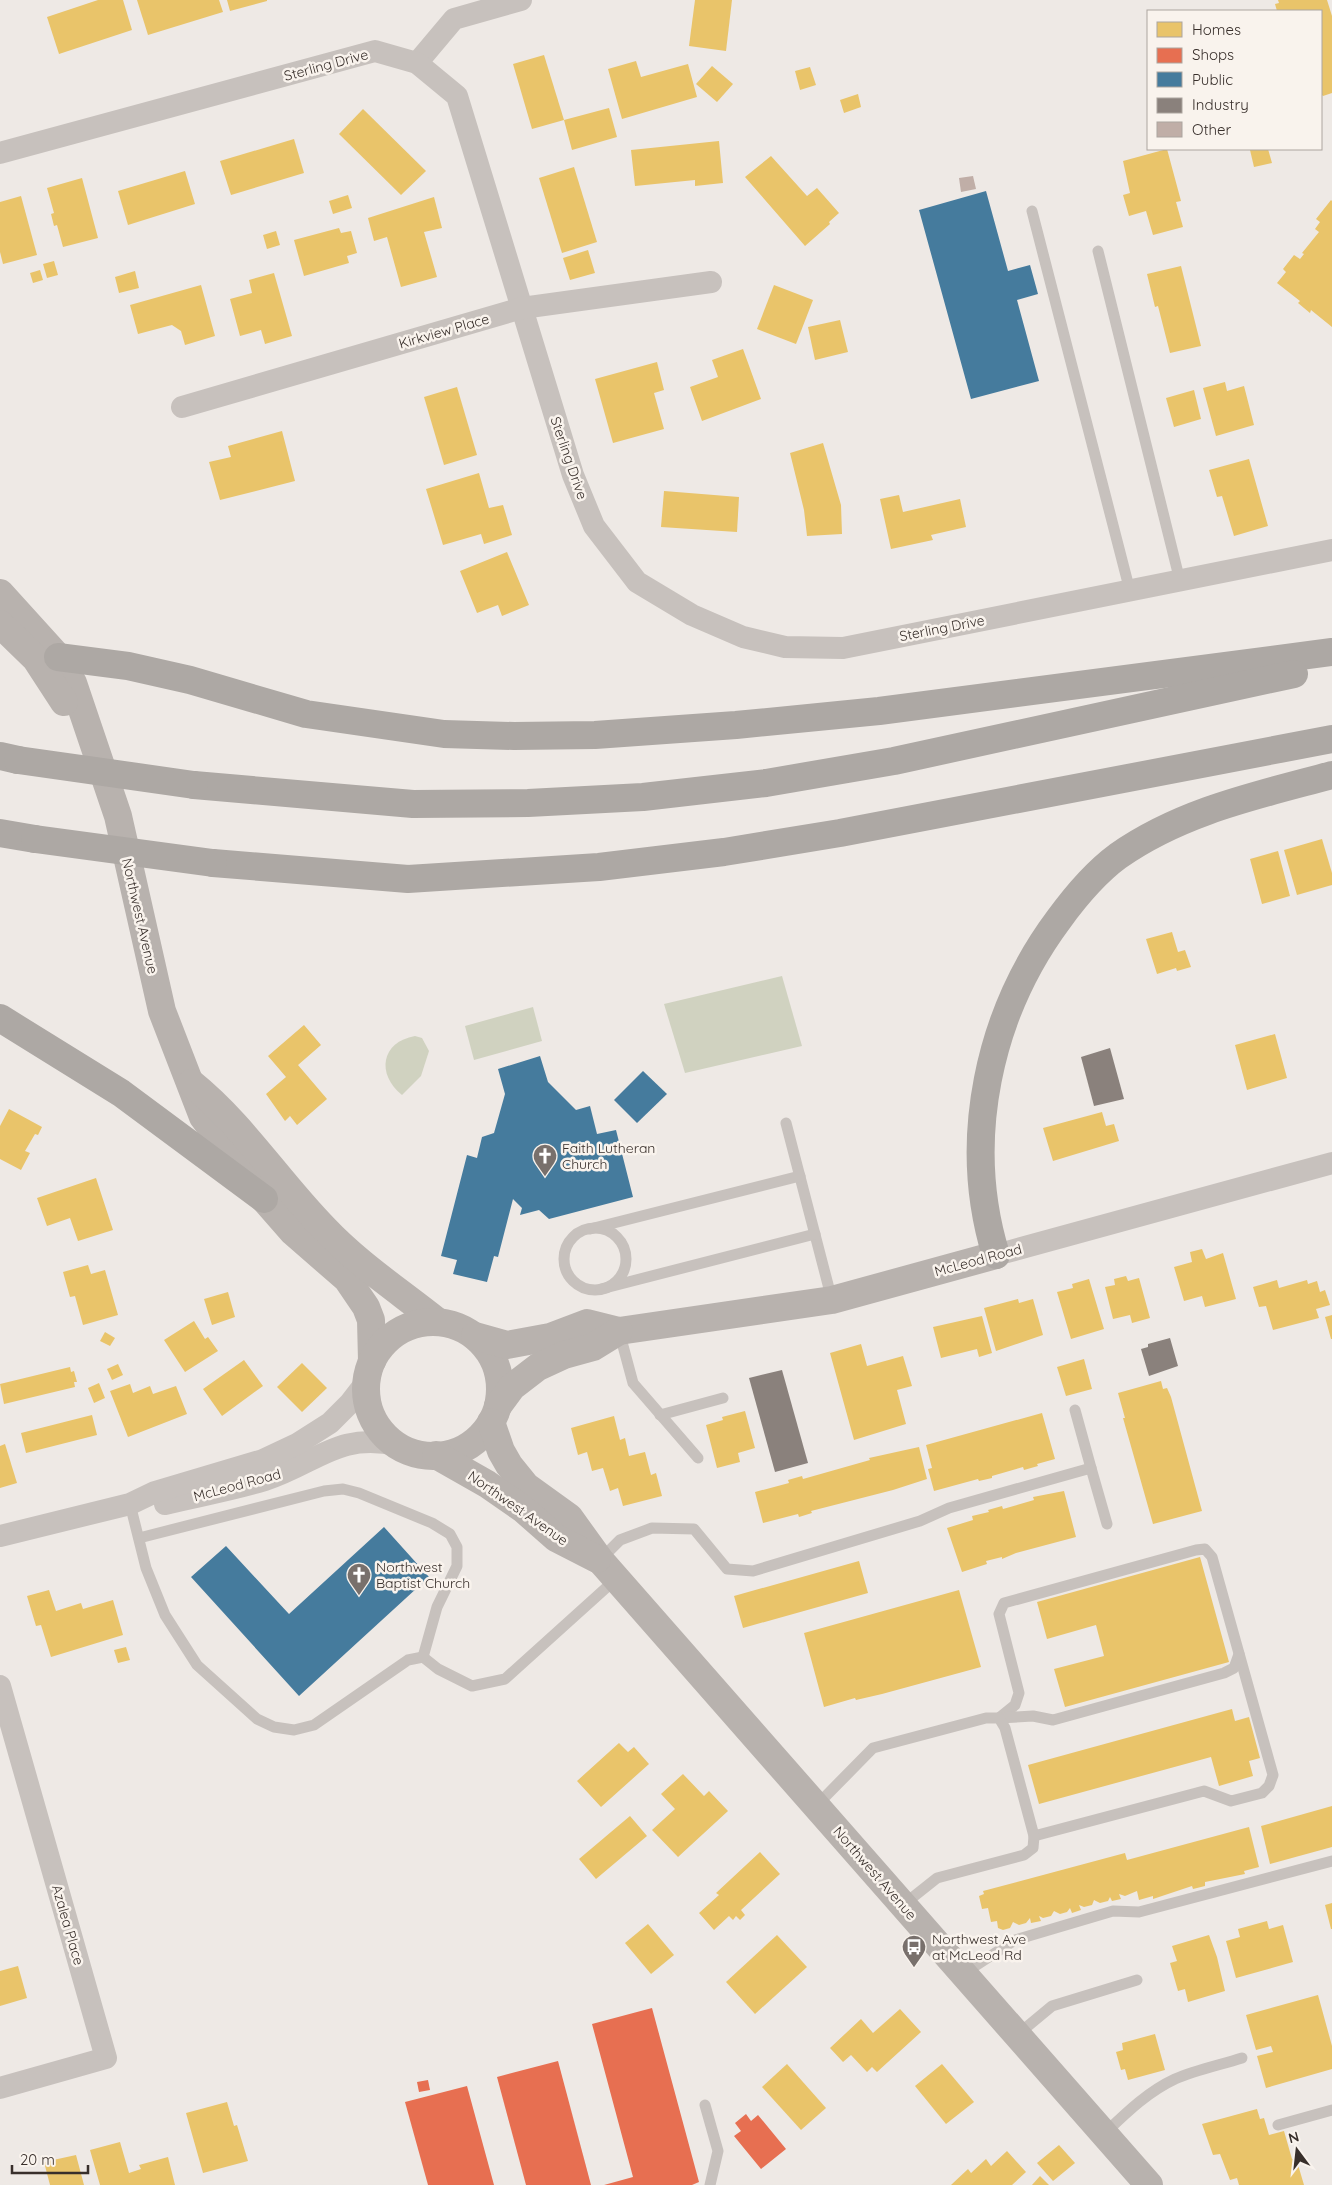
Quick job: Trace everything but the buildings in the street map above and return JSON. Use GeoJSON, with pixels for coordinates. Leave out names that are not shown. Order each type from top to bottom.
{"type":"FeatureCollection","features":[{"type":"Feature","properties":{"kind":"highway"},"geometry":{"type":"LineString","coordinates":[[58,657],[128,666],[190,680],[306,714],[444,734],[514,736],[604,735],[870,712],[1332,652]]}},
{"type":"Feature","properties":{"kind":"highway"},"geometry":{"type":"LineString","coordinates":[[9,758],[194,786],[413,804],[528,803],[643,797],[766,783],[894,761],[1332,665]]}},
{"type":"Feature","properties":{"kind":"highway"},"geometry":{"type":"LineString","coordinates":[[0,833],[213,864],[408,879],[599,867],[724,852],[840,833],[1332,739]]}},
{"type":"Feature","properties":{"kind":"highway"},"geometry":{"type":"LineString","coordinates":[[996,1255],[986,1224],[983,1202],[980,1158],[985,1096],[993,1056],[1004,1019],[1022,976],[1043,940],[1076,896],[1117,857],[1164,829],[1204,811],[1332,775]]}},
{"type":"Feature","properties":{"kind":"highway"},"geometry":{"type":"LineString","coordinates":[[0,1018],[121,1093],[264,1199]]}},
{"type":"Feature","properties":{"kind":"main road","name":"Northwest Avenue"},"geometry":{"type":"LineString","coordinates":[[0,593],[58,657],[73,683],[118,816],[162,1011],[180,1062],[190,1082],[203,1117],[264,1199],[293,1232],[347,1279],[366,1307],[371,1320],[370,1371]]}},
{"type":"Feature","properties":{"kind":"main road","name":"Northwest Avenue"},"geometry":{"type":"LineString","coordinates":[[0,624],[36,659],[96,749]]}},
{"type":"Feature","properties":{"kind":"main road","name":"Northwest Avenue"},"geometry":{"type":"LineString","coordinates":[[190,1082],[219,1105],[323,1228],[361,1264],[438,1322]]}},
{"type":"Feature","properties":{"kind":"main road","name":"McLeod Road"},"geometry":{"type":"LineString","coordinates":[[475,1336],[507,1345],[550,1337],[587,1323],[619,1331],[832,1300],[996,1255]]}},
{"type":"Feature","properties":{"kind":"main road"},"geometry":{"type":"LineString","coordinates":[[438,1322],[456,1326],[475,1336],[489,1353],[498,1372],[500,1393],[494,1414],[479,1437],[454,1452],[424,1455],[398,1445],[386,1436],[375,1421],[368,1401],[370,1371],[379,1350],[398,1332],[419,1324],[438,1322]]}},
{"type":"Feature","properties":{"kind":"main road","name":"McLeod Road"},"geometry":{"type":"LineString","coordinates":[[494,1414],[512,1387],[538,1367],[564,1354],[593,1347],[619,1331]]}},
{"type":"Feature","properties":{"kind":"main road","name":"Northwest Avenue"},"geometry":{"type":"LineString","coordinates":[[494,1414],[501,1451],[509,1465],[526,1486],[569,1517],[608,1569],[1149,2185]]}},
{"type":"Feature","properties":{"kind":"main road","name":"Northwest Avenue"},"geometry":{"type":"LineString","coordinates":[[436,1455],[487,1484],[523,1509],[556,1538],[608,1569]]}},
{"type":"Feature","properties":{"kind":"street"},"geometry":{"type":"LineString","coordinates":[[417,63],[454,19],[520,0]]}},
{"type":"Feature","properties":{"kind":"street","name":"Sterling Drive"},"geometry":{"type":"LineString","coordinates":[[0,153],[375,51],[417,63],[456,96],[573,475],[594,526],[637,582],[692,614],[743,637],[785,647],[843,648],[1332,550]]}},
{"type":"Feature","properties":{"kind":"street","name":"Kirkview Place"},"geometry":{"type":"LineString","coordinates":[[182,407],[522,308],[711,282]]}},
{"type":"Feature","properties":{"kind":"street","name":"McLeod Road"},"geometry":{"type":"LineString","coordinates":[[996,1255],[1332,1164]]}},
{"type":"Feature","properties":{"kind":"street","name":"McLeod Road"},"geometry":{"type":"LineString","coordinates":[[0,1536],[130,1504],[155,1492],[263,1460],[297,1444],[330,1423],[350,1403],[370,1371]]}},
{"type":"Feature","properties":{"kind":"street","name":"McLeod Road"},"geometry":{"type":"LineString","coordinates":[[130,1504],[161,1504],[264,1480],[298,1467],[342,1445],[364,1441],[398,1445]]}},
{"type":"Feature","properties":{"kind":"street","name":"Azalea Place"},"geometry":{"type":"LineString","coordinates":[[0,1686],[106,2058],[0,2088]]}},
{"type":"Feature","properties":{"kind":"lane"},"geometry":{"type":"LineString","coordinates":[[1032,211],[1130,591]]}},
{"type":"Feature","properties":{"kind":"lane"},"geometry":{"type":"LineString","coordinates":[[1098,251],[1180,581]]}},
{"type":"Feature","properties":{"kind":"lane"},"geometry":{"type":"LineString","coordinates":[[786,1124],[832,1300]]}},
{"type":"Feature","properties":{"kind":"lane"},"geometry":{"type":"LineString","coordinates":[[800,1176],[590,1229],[578,1234],[570,1241],[564,1261],[572,1280],[581,1287],[601,1289],[815,1234]]}},
{"type":"Feature","properties":{"kind":"lane"},"geometry":{"type":"LineString","coordinates":[[590,1229],[607,1230],[615,1235],[626,1252],[624,1271],[619,1280],[611,1286],[601,1289]]}},
{"type":"Feature","properties":{"kind":"lane"},"geometry":{"type":"LineString","coordinates":[[619,1331],[632,1383],[698,1458]]}},
{"type":"Feature","properties":{"kind":"lane"},"geometry":{"type":"LineString","coordinates":[[660,1415],[723,1398]]}},
{"type":"Feature","properties":{"kind":"lane"},"geometry":{"type":"LineString","coordinates":[[1075,1410],[1107,1524]]}},
{"type":"Feature","properties":{"kind":"lane"},"geometry":{"type":"LineString","coordinates":[[130,1504],[146,1568],[165,1615],[197,1665],[258,1719],[274,1727],[294,1730],[314,1725],[408,1660],[423,1657],[438,1669],[472,1686],[505,1679],[608,1569],[620,1540],[652,1528],[694,1529],[727,1569],[753,1571],[920,1521],[949,1508],[1091,1468]]}},
{"type":"Feature","properties":{"kind":"lane"},"geometry":{"type":"LineString","coordinates":[[139,1538],[324,1491],[343,1490],[376,1500],[432,1523],[450,1534],[457,1547],[457,1566],[437,1607],[423,1657]]}},
{"type":"Feature","properties":{"kind":"lane"},"geometry":{"type":"LineString","coordinates":[[999,1718],[1015,1704],[1019,1693],[999,1614],[1004,1603],[1196,1550],[1205,1549],[1212,1557],[1273,1775],[1269,1786],[1262,1793],[1231,1801],[1204,1791],[1034,1836]]}},
{"type":"Feature","properties":{"kind":"lane"},"geometry":{"type":"LineString","coordinates":[[816,1806],[873,1748],[986,1718],[1033,1716],[1053,1720],[1224,1673],[1234,1668],[1239,1654]]}},
{"type":"Feature","properties":{"kind":"lane"},"geometry":{"type":"LineString","coordinates":[[903,1905],[937,1878],[1024,1855],[1033,1848],[1034,1836],[1005,1728],[999,1718]]}},
{"type":"Feature","properties":{"kind":"lane"},"geometry":{"type":"LineString","coordinates":[[963,1974],[1015,1940],[1113,1911],[1139,1912],[1332,1860]]}},
{"type":"Feature","properties":{"kind":"lane"},"geometry":{"type":"LineString","coordinates":[[1018,2035],[1052,2006],[1137,1980]]}},
{"type":"Feature","properties":{"kind":"lane"},"geometry":{"type":"LineString","coordinates":[[1104,2134],[1154,2091],[1175,2079],[1242,2058]]}},
{"type":"Feature","properties":{"kind":"lane"},"geometry":{"type":"LineString","coordinates":[[706,2105],[718,2150],[710,2185]]}},
{"type":"Feature","properties":{"kind":"lane"},"geometry":{"type":"LineString","coordinates":[[1278,2125],[1332,2110]]}},
{"type":"Feature","properties":{"kind":"green space"},"geometry":{"type":"Polygon","coordinates":[[[782,976],[802,1046],[685,1073],[664,1004],[782,976]]]}},
{"type":"Feature","properties":{"kind":"green space"},"geometry":{"type":"Polygon","coordinates":[[[533,1007],[542,1041],[474,1060],[465,1026],[533,1007]]]}},
{"type":"Feature","properties":{"kind":"green space"},"geometry":{"type":"Polygon","coordinates":[[[415,1036],[422,1038],[429,1051],[421,1076],[402,1095],[388,1078],[386,1060],[389,1052],[395,1045],[404,1039],[415,1036]]]}},
{"type":"Feature","properties":{"kind":"place","name":"Faith Lutheran Church"},"geometry":{"type":"Point","coordinates":[545,1177]}},
{"type":"Feature","properties":{"kind":"place","name":"Northwest Baptist Church"},"geometry":{"type":"Point","coordinates":[359,1596]}},
{"type":"Feature","properties":{"kind":"place","name":"Northwest Ave at McLeod Rd"},"geometry":{"type":"Point","coordinates":[914,1968]}}]}
